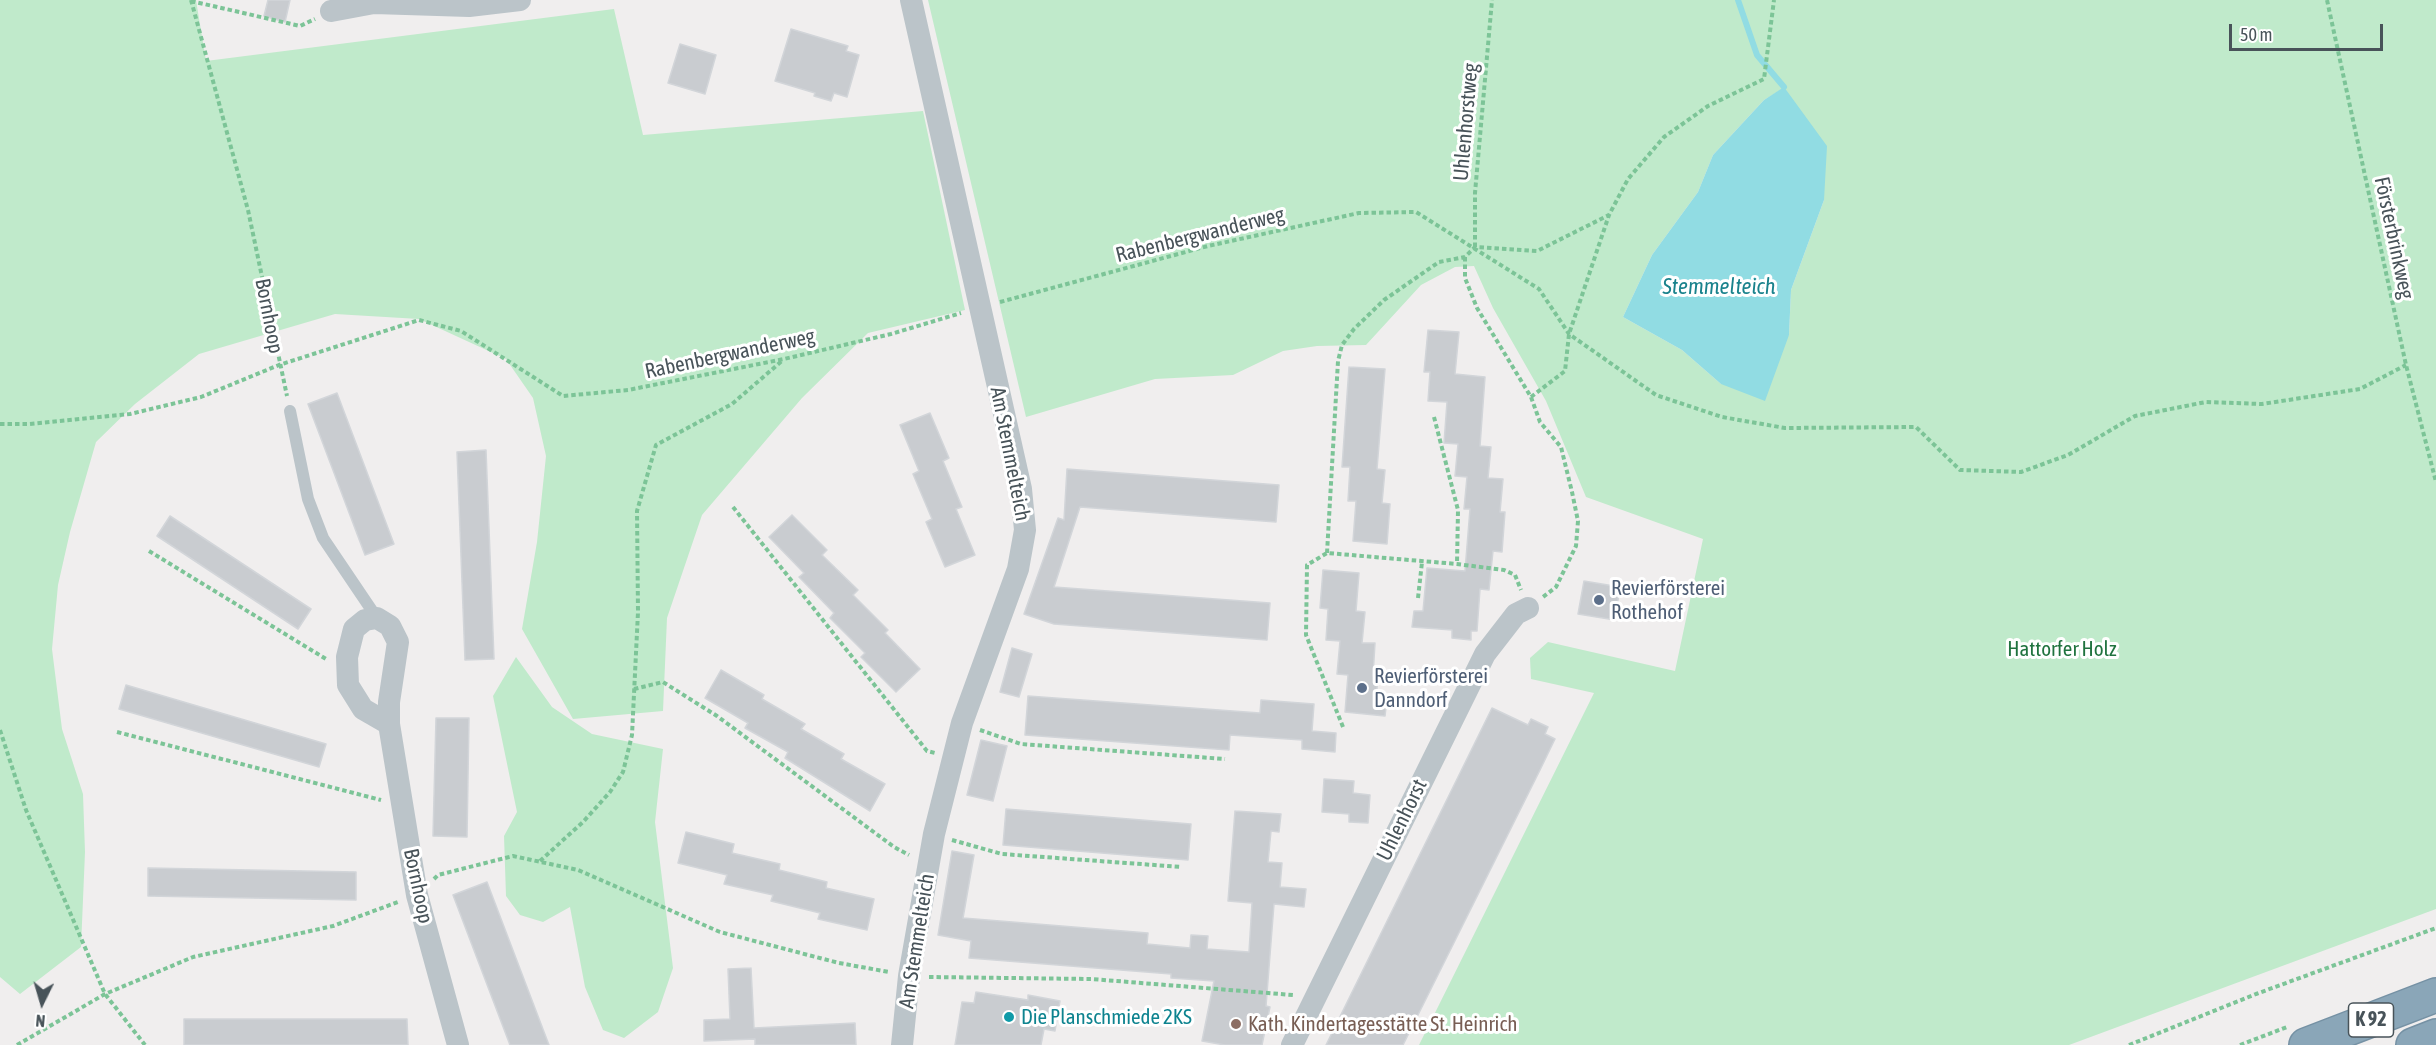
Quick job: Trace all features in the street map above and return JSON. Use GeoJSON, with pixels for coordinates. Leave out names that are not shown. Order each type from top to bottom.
{"type":"FeatureCollection","features":[{"type":"Feature","properties":{"kind":"highway","name":"K 92"},"geometry":{"type":"LineString","coordinates":[[2306,1045],[2436,995]]}},
{"type":"Feature","properties":{"kind":"highway","name":"K 92"},"geometry":{"type":"LineString","coordinates":[[2413,1045],[2436,1036]]}},
{"type":"Feature","properties":{"kind":"street"},"geometry":{"type":"LineString","coordinates":[[331,10],[374,3],[469,6],[520,0]]}},
{"type":"Feature","properties":{"kind":"street","name":"Am Stemmelteich"},"geometry":{"type":"LineString","coordinates":[[902,1045],[909,976],[934,834],[962,723],[1018,569],[1025,530],[1021,489],[911,0]]}},
{"type":"Feature","properties":{"kind":"street","name":"Uhlenhorst"},"geometry":{"type":"LineString","coordinates":[[1292,1045],[1485,654],[1516,614],[1528,608]]}},
{"type":"Feature","properties":{"kind":"street"},"geometry":{"type":"LineString","coordinates":[[377,618],[365,620],[354,629],[347,657],[348,684],[363,709],[389,724]]}},
{"type":"Feature","properties":{"kind":"street","name":"Bornhoop"},"geometry":{"type":"LineString","coordinates":[[377,618],[390,626],[398,642],[389,702],[389,724],[417,895],[458,1045]]}},
{"type":"Feature","properties":{"kind":"lane","name":"Bornhoop"},"geometry":{"type":"LineString","coordinates":[[290,411],[308,499],[323,538],[377,618]]}},
{"type":"Feature","properties":{"kind":"path","name":"Uhlenhorstweg"},"geometry":{"type":"LineString","coordinates":[[1475,247],[1475,194],[1492,0]]}},
{"type":"Feature","properties":{"kind":"path"},"geometry":{"type":"LineString","coordinates":[[1531,397],[1565,371],[1569,334],[1609,214],[1628,179],[1664,137],[1708,106],[1764,80],[1774,0]]}},
{"type":"Feature","properties":{"kind":"path","name":"Försterbrinkweg"},"geometry":{"type":"LineString","coordinates":[[2327,0],[2406,365],[2436,482]]}},
{"type":"Feature","properties":{"kind":"path"},"geometry":{"type":"LineString","coordinates":[[191,1],[300,26],[331,10]]}},
{"type":"Feature","properties":{"kind":"path","name":"Bornhoop"},"geometry":{"type":"LineString","coordinates":[[191,1],[248,210],[290,411]]}},
{"type":"Feature","properties":{"kind":"path","name":"Rabenbergwanderweg"},"geometry":{"type":"LineString","coordinates":[[0,424],[29,424],[130,414],[201,397],[279,366],[419,320],[460,331],[563,396],[628,390],[784,359],[891,334],[1208,246],[1359,213],[1416,212],[1539,288],[1569,334]]}},
{"type":"Feature","properties":{"kind":"path"},"geometry":{"type":"LineString","coordinates":[[1327,553],[1338,361],[1342,345],[1383,300],[1439,262],[1465,257],[1475,247],[1537,251],[1609,214]]}},
{"type":"Feature","properties":{"kind":"path"},"geometry":{"type":"LineString","coordinates":[[1343,727],[1306,635],[1307,566],[1327,553],[1504,570],[1515,575],[1528,608],[1556,587],[1566,571],[1576,546],[1578,521],[1561,447],[1540,422],[1531,397],[1477,308],[1465,278],[1465,257]]}},
{"type":"Feature","properties":{"kind":"path"},"geometry":{"type":"LineString","coordinates":[[1569,334],[1656,395],[1667,399],[1722,417],[1785,428],[1916,428],[1960,470],[2021,472],[2068,454],[2135,416],[2206,402],[2262,404],[2360,389],[2406,365]]}},
{"type":"Feature","properties":{"kind":"path"},"geometry":{"type":"LineString","coordinates":[[539,862],[583,822],[610,792],[623,772],[632,735],[638,612],[637,511],[656,445],[732,404],[784,359]]}},
{"type":"Feature","properties":{"kind":"path"},"geometry":{"type":"LineString","coordinates":[[1434,417],[1458,510],[1457,564]]}},
{"type":"Feature","properties":{"kind":"path"},"geometry":{"type":"LineString","coordinates":[[733,507],[927,751],[953,757]]}},
{"type":"Feature","properties":{"kind":"path"},"geometry":{"type":"LineString","coordinates":[[149,551],[348,671]]}},
{"type":"Feature","properties":{"kind":"path"},"geometry":{"type":"LineString","coordinates":[[1418,598],[1422,562]]}},
{"type":"Feature","properties":{"kind":"path"},"geometry":{"type":"LineString","coordinates":[[634,689],[663,682],[717,717],[894,847],[928,866]]}},
{"type":"Feature","properties":{"kind":"path"},"geometry":{"type":"LineString","coordinates":[[962,723],[1021,744],[1225,759]]}},
{"type":"Feature","properties":{"kind":"path"},"geometry":{"type":"LineString","coordinates":[[0,730],[26,810],[105,994],[145,1045]]}},
{"type":"Feature","properties":{"kind":"path"},"geometry":{"type":"LineString","coordinates":[[117,732],[402,806]]}},
{"type":"Feature","properties":{"kind":"path"},"geometry":{"type":"LineString","coordinates":[[934,834],[1002,854],[1182,867]]}},
{"type":"Feature","properties":{"kind":"path"},"geometry":{"type":"LineString","coordinates":[[17,1045],[105,994],[193,957],[333,926],[417,895],[438,875],[513,856],[578,870],[720,932],[839,963],[909,976],[1091,979],[1316,997]]}},
{"type":"Feature","properties":{"kind":"path"},"geometry":{"type":"LineString","coordinates":[[2128,1045],[2256,994],[2436,928]]}},
{"type":"Feature","properties":{"kind":"green space"},"geometry":{"type":"Polygon","coordinates":[[[0,0],[196,0],[206,61],[614,9],[643,135],[923,111],[965,310],[868,333],[802,398],[702,515],[667,618],[663,711],[573,719],[522,629],[537,542],[546,456],[533,398],[506,359],[419,319],[335,314],[199,354],[135,404],[96,442],[70,532],[58,585],[52,649],[62,729],[83,794],[85,852],[81,947],[20,994],[0,977],[0,0]]]}},
{"type":"Feature","properties":{"kind":"green space","name":"Hattorfer Holz"},"geometry":{"type":"Polygon","coordinates":[[[928,0],[2436,0],[2436,909],[2069,1045],[1419,1045],[1594,693],[1531,679],[1530,658],[1548,642],[1675,671],[1703,539],[1586,497],[1546,401],[1493,308],[1474,266],[1455,267],[1421,285],[1366,345],[1317,346],[1283,351],[1233,375],[1155,379],[1026,417],[928,0]],[[1784,88],[1764,100],[1713,155],[1698,192],[1652,255],[1623,317],[1682,350],[1721,384],[1789,335],[1791,290],[1824,200],[1784,88]]]}},
{"type":"Feature","properties":{"kind":"green space"},"geometry":{"type":"Polygon","coordinates":[[[516,657],[552,707],[592,734],[663,749],[655,822],[673,968],[658,1012],[624,1038],[603,1030],[585,987],[570,907],[543,922],[520,915],[506,896],[504,836],[517,812],[493,696],[516,657]]]}},
{"type":"Feature","properties":{"kind":"water","name":"Stemmelteich"},"geometry":{"type":"Polygon","coordinates":[[[1784,87],[1827,146],[1824,200],[1791,290],[1789,335],[1765,401],[1721,384],[1682,350],[1623,317],[1652,255],[1698,192],[1713,155],[1764,100],[1784,87]]]}},
{"type":"Feature","properties":{"kind":"building"},"geometry":{"type":"Polygon","coordinates":[[[268,0],[290,0],[285,22],[264,16],[268,0]]]}},
{"type":"Feature","properties":{"kind":"building"},"geometry":{"type":"Polygon","coordinates":[[[791,29],[848,46],[846,51],[859,55],[847,97],[834,93],[831,101],[814,96],[815,93],[775,81],[791,29]]]}},
{"type":"Feature","properties":{"kind":"building"},"geometry":{"type":"Polygon","coordinates":[[[680,44],[716,55],[705,94],[668,83],[680,44]]]}},
{"type":"Feature","properties":{"kind":"building"},"geometry":{"type":"Polygon","coordinates":[[[1428,330],[1459,332],[1455,374],[1485,377],[1480,446],[1491,447],[1488,478],[1503,479],[1500,512],[1505,512],[1502,552],[1493,551],[1489,590],[1480,589],[1477,631],[1471,631],[1471,640],[1452,638],[1452,630],[1412,627],[1414,611],[1423,611],[1427,568],[1465,571],[1470,509],[1464,509],[1467,477],[1455,476],[1458,444],[1444,443],[1447,402],[1428,401],[1430,372],[1424,372],[1428,330]]]}},
{"type":"Feature","properties":{"kind":"building"},"geometry":{"type":"Polygon","coordinates":[[[1349,367],[1385,369],[1377,469],[1385,470],[1382,503],[1390,504],[1387,544],[1353,541],[1356,501],[1348,501],[1350,467],[1342,467],[1349,367]]]}},
{"type":"Feature","properties":{"kind":"building"},"geometry":{"type":"Polygon","coordinates":[[[337,393],[394,544],[365,555],[308,404],[337,393]]]}},
{"type":"Feature","properties":{"kind":"building"},"geometry":{"type":"Polygon","coordinates":[[[930,413],[949,458],[943,461],[962,507],[956,509],[975,555],[945,567],[926,522],[932,519],[913,474],[919,471],[900,425],[930,413]]]}},
{"type":"Feature","properties":{"kind":"building"},"geometry":{"type":"Polygon","coordinates":[[[486,450],[494,659],[465,660],[457,452],[486,450]]]}},
{"type":"Feature","properties":{"kind":"building"},"geometry":{"type":"Polygon","coordinates":[[[1067,469],[1279,485],[1276,522],[1080,507],[1054,587],[1270,603],[1267,640],[1054,624],[1024,614],[1058,518],[1064,520],[1067,469]]]}},
{"type":"Feature","properties":{"kind":"building"},"geometry":{"type":"Polygon","coordinates":[[[792,515],[827,550],[822,555],[858,590],[853,595],[888,630],[885,633],[920,669],[896,692],[861,657],[865,653],[830,618],[834,613],[799,577],[804,573],[769,537],[792,515]]]}},
{"type":"Feature","properties":{"kind":"building"},"geometry":{"type":"Polygon","coordinates":[[[170,516],[311,609],[298,629],[157,536],[170,516]]]}},
{"type":"Feature","properties":{"kind":"building"},"geometry":{"type":"Polygon","coordinates":[[[1323,570],[1359,573],[1356,611],[1365,612],[1362,643],[1375,643],[1373,676],[1378,678],[1376,698],[1387,699],[1385,716],[1345,712],[1348,675],[1337,674],[1340,641],[1326,640],[1328,609],[1320,608],[1323,570]]]}},
{"type":"Feature","properties":{"kind":"building","name":"Revierförsterei Rothehof"},"geometry":{"type":"Polygon","coordinates":[[[1584,581],[1620,587],[1615,620],[1578,614],[1584,581]]]}},
{"type":"Feature","properties":{"kind":"building"},"geometry":{"type":"Polygon","coordinates":[[[1012,648],[1032,654],[1019,697],[1000,692],[1012,648]]]}},
{"type":"Feature","properties":{"kind":"building"},"geometry":{"type":"Polygon","coordinates":[[[721,670],[764,695],[762,699],[805,724],[801,729],[844,754],[841,759],[885,784],[870,811],[785,758],[788,752],[745,728],[748,723],[705,698],[721,670]]]}},
{"type":"Feature","properties":{"kind":"building"},"geometry":{"type":"Polygon","coordinates":[[[126,685],[326,744],[319,767],[119,709],[126,685]]]}},
{"type":"Feature","properties":{"kind":"building"},"geometry":{"type":"Polygon","coordinates":[[[1028,696],[1260,713],[1261,700],[1314,704],[1312,731],[1336,733],[1335,752],[1302,749],[1302,740],[1230,735],[1229,750],[1025,735],[1028,696]]]}},
{"type":"Feature","properties":{"kind":"building"},"geometry":{"type":"Polygon","coordinates":[[[1492,708],[1528,725],[1531,719],[1548,727],[1545,734],[1555,739],[1540,770],[1403,1045],[1326,1045],[1492,708]]]}},
{"type":"Feature","properties":{"kind":"building"},"geometry":{"type":"Polygon","coordinates":[[[436,718],[469,718],[467,837],[433,836],[436,718]]]}},
{"type":"Feature","properties":{"kind":"building"},"geometry":{"type":"Polygon","coordinates":[[[981,740],[1007,746],[993,801],[967,795],[981,740]]]}},
{"type":"Feature","properties":{"kind":"building"},"geometry":{"type":"Polygon","coordinates":[[[1324,779],[1354,781],[1353,793],[1370,795],[1368,823],[1349,822],[1349,814],[1322,812],[1324,779]]]}},
{"type":"Feature","properties":{"kind":"building"},"geometry":{"type":"Polygon","coordinates":[[[1006,809],[1191,824],[1188,860],[1003,845],[1006,809]]]}},
{"type":"Feature","properties":{"kind":"building"},"geometry":{"type":"Polygon","coordinates":[[[1235,811],[1281,814],[1279,832],[1271,831],[1268,862],[1282,863],[1280,887],[1306,889],[1304,907],[1274,904],[1266,1006],[1270,1007],[1262,1045],[1225,1045],[1202,1041],[1214,981],[1171,978],[1171,974],[969,958],[971,941],[938,935],[952,851],[974,855],[963,918],[1148,933],[1147,944],[1190,948],[1191,935],[1208,936],[1207,949],[1249,952],[1252,903],[1228,901],[1235,811]]]}},
{"type":"Feature","properties":{"kind":"building"},"geometry":{"type":"Polygon","coordinates":[[[686,832],[734,844],[732,853],[780,864],[779,870],[827,882],[826,888],[874,899],[867,930],[818,919],[820,913],[771,901],[773,895],[724,884],[727,875],[678,863],[686,832]]]}},
{"type":"Feature","properties":{"kind":"building"},"geometry":{"type":"Polygon","coordinates":[[[148,868],[356,872],[356,900],[148,896],[148,868]]]}},
{"type":"Feature","properties":{"kind":"building"},"geometry":{"type":"Polygon","coordinates":[[[487,882],[549,1045],[510,1045],[453,895],[487,882]]]}},
{"type":"Feature","properties":{"kind":"building"},"geometry":{"type":"Polygon","coordinates":[[[751,968],[754,1028],[855,1023],[856,1045],[755,1045],[755,1039],[704,1041],[704,1020],[730,1019],[728,969],[751,968]]]}},
{"type":"Feature","properties":{"kind":"building","name":"Die Planschmiede 2KS"},"geometry":{"type":"Polygon","coordinates":[[[976,992],[1028,1000],[1028,995],[1060,1001],[1055,1031],[1044,1029],[1041,1045],[955,1045],[962,1002],[974,1003],[976,992]]]}},
{"type":"Feature","properties":{"kind":"building"},"geometry":{"type":"Polygon","coordinates":[[[184,1019],[407,1019],[408,1045],[184,1045],[184,1019]]]}},
{"type":"Feature","properties":{"kind":"waterway"},"geometry":{"type":"LineString","coordinates":[[1738,0],[1757,55],[1784,87]]}},
{"type":"Feature","properties":{"kind":"place","name":"Revierförsterei Rothehof"},"geometry":{"type":"Point","coordinates":[1599,600]}},
{"type":"Feature","properties":{"kind":"place","name":"Revierförsterei Danndorf"},"geometry":{"type":"Point","coordinates":[1362,688]}},
{"type":"Feature","properties":{"kind":"place","name":"Die Planschmiede 2KS"},"geometry":{"type":"Point","coordinates":[1009,1017]}},
{"type":"Feature","properties":{"kind":"place","name":"Kath. Kindertagesstätte St. Heinrich"},"geometry":{"type":"Point","coordinates":[1236,1024]}}]}
